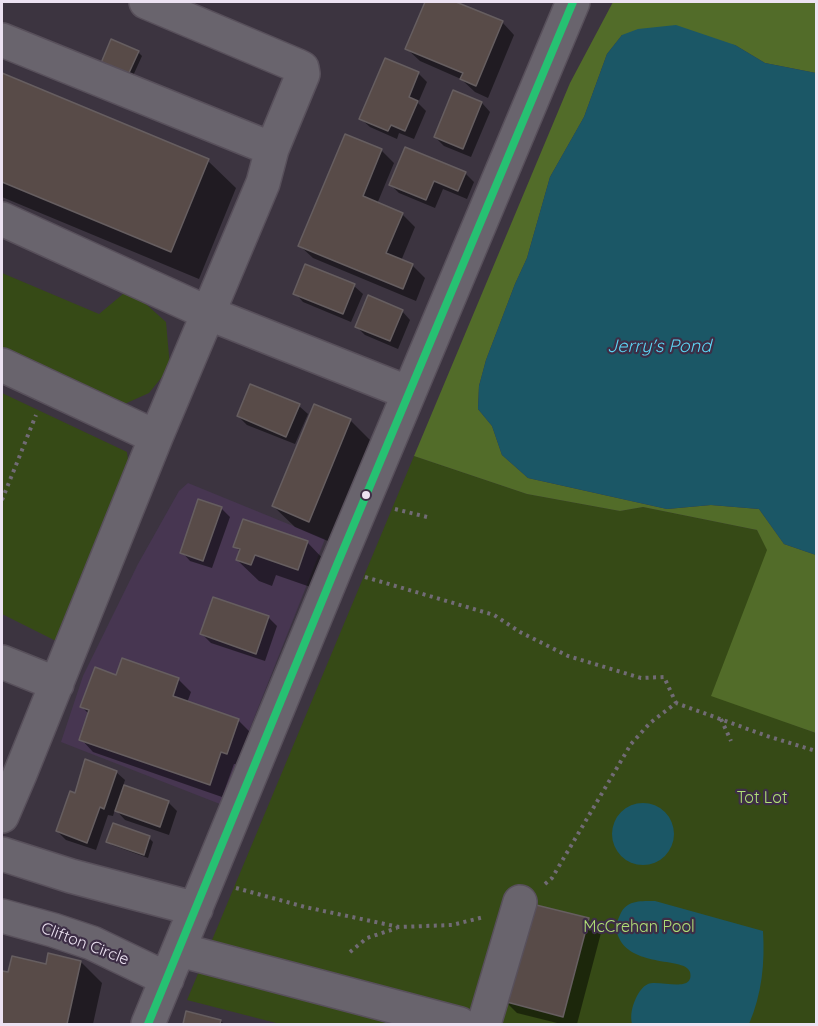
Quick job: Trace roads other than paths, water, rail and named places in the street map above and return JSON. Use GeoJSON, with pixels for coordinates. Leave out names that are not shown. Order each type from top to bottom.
{"type":"FeatureCollection","features":[{"type":"Feature","properties":{"kind":"street"},"geometry":{"type":"LineString","coordinates":[[2,816],[11,770],[57,684],[156,437],[210,314],[263,183],[272,149],[303,74],[302,69],[146,2]]}},
{"type":"Feature","properties":{"kind":"street"},"geometry":{"type":"LineString","coordinates":[[148,1024],[336,567],[573,2]]}},
{"type":"Feature","properties":{"kind":"street"},"geometry":{"type":"LineString","coordinates":[[2,40],[272,149]]}},
{"type":"Feature","properties":{"kind":"street"},"geometry":{"type":"LineString","coordinates":[[2,219],[210,314],[409,393]]}},
{"type":"Feature","properties":{"kind":"street"},"geometry":{"type":"LineString","coordinates":[[2,365],[156,437]]}},
{"type":"Feature","properties":{"kind":"street"},"geometry":{"type":"LineString","coordinates":[[2,662],[57,684]]}},
{"type":"Feature","properties":{"kind":"street"},"geometry":{"type":"LineString","coordinates":[[2,854],[71,876],[196,909]]}},
{"type":"Feature","properties":{"kind":"street"},"geometry":{"type":"LineString","coordinates":[[484,1024],[520,902]]}},
{"type":"Feature","properties":{"kind":"street","name":"Clifton Circle"},"geometry":{"type":"LineString","coordinates":[[2,916],[173,964],[460,1024]]}},
{"type":"Feature","properties":{"kind":"water","name":"Jerry's Pond"},"geometry":{"type":"Polygon","coordinates":[[[676,25],[735,45],[765,63],[816,73],[816,555],[784,544],[759,509],[711,505],[667,509],[528,478],[502,455],[492,426],[478,409],[479,386],[486,360],[527,258],[550,177],[584,117],[607,54],[622,35],[638,29],[676,25]]]}},
{"type":"Feature","properties":{"kind":"water"},"geometry":{"type":"Polygon","coordinates":[[[643,803],[655,805],[665,812],[672,822],[674,834],[672,846],[665,856],[655,863],[643,865],[631,863],[621,856],[614,846],[612,834],[614,822],[621,812],[631,805],[643,803]]]}},
{"type":"Feature","properties":{"kind":"water","name":"McCrehan Pool"},"geometry":{"type":"Polygon","coordinates":[[[655,901],[763,931],[762,978],[749,1024],[632,1024],[633,1005],[644,987],[653,983],[682,984],[690,979],[690,972],[686,967],[635,954],[619,938],[617,924],[626,906],[634,902],[655,901]]]}},
{"type":"Feature","properties":{"kind":"park label","name":"Tot Lot"},"geometry":{"type":"Point","coordinates":[762,798]}}]}
